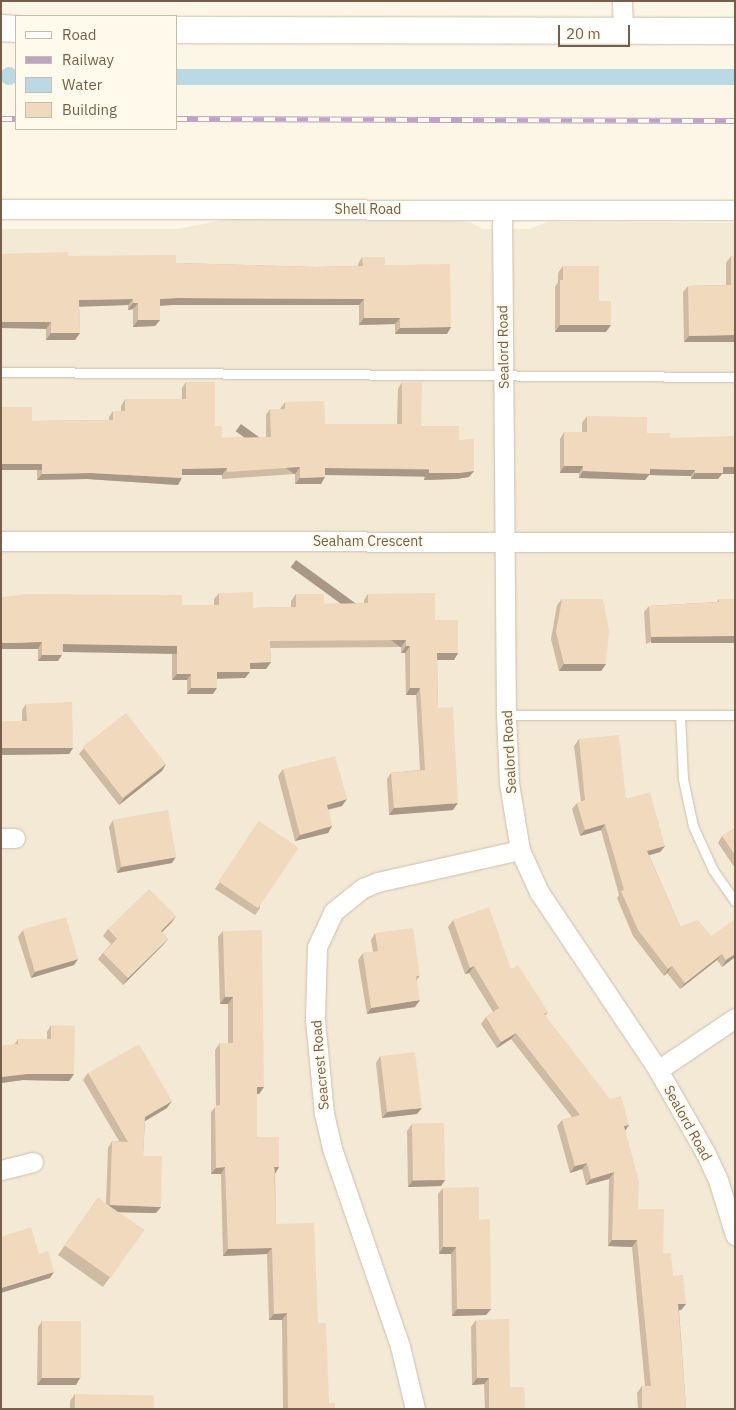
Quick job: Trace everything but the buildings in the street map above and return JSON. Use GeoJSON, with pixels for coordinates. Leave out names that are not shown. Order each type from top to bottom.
{"type":"FeatureCollection","features":[{"type":"Feature","properties":{"kind":"street"},"geometry":{"type":"LineString","coordinates":[[622,1],[623,32]]}},
{"type":"Feature","properties":{"kind":"street"},"geometry":{"type":"LineString","coordinates":[[1,28],[15,29]]}},
{"type":"Feature","properties":{"kind":"street"},"geometry":{"type":"LineString","coordinates":[[178,30],[735,31]]}},
{"type":"Feature","properties":{"kind":"street","name":"Shell Road"},"geometry":{"type":"LineString","coordinates":[[1,209],[735,210]]}},
{"type":"Feature","properties":{"kind":"street","name":"Sealord Road"},"geometry":{"type":"LineString","coordinates":[[502,210],[506,715],[509,783],[520,850],[539,892],[658,1070],[718,1180],[735,1235]]}},
{"type":"Feature","properties":{"kind":"street","name":"Seaham Crescent"},"geometry":{"type":"LineString","coordinates":[[1,541],[735,542]]}},
{"type":"Feature","properties":{"kind":"street","name":"Seacrest Road"},"geometry":{"type":"LineString","coordinates":[[415,1409],[400,1346],[332,1148],[324,1114],[315,1019],[317,948],[333,912],[363,888],[378,882],[520,850]]}},
{"type":"Feature","properties":{"kind":"street"},"geometry":{"type":"LineString","coordinates":[[658,1070],[735,1018]]}},
{"type":"Feature","properties":{"kind":"street"},"geometry":{"type":"LineString","coordinates":[[1,1170],[33,1162]]}},
{"type":"Feature","properties":{"kind":"lane"},"geometry":{"type":"LineString","coordinates":[[1,372],[735,377]]}},
{"type":"Feature","properties":{"kind":"lane"},"geometry":{"type":"LineString","coordinates":[[506,715],[735,714]]}},
{"type":"Feature","properties":{"kind":"lane"},"geometry":{"type":"LineString","coordinates":[[680,715],[683,778],[693,826],[714,870],[735,901]]}},
{"type":"Feature","properties":{"kind":"shaded area"},"geometry":{"type":"Polygon","coordinates":[[[230,219],[457,221],[470,222],[482,229],[529,229],[547,222],[735,223],[735,1409],[1,1409],[1,229],[177,229],[230,219]]]}},
{"type":"Feature","properties":{"kind":"water"},"geometry":{"type":"Polygon","coordinates":[[[6,68],[15,70],[15,82],[9,85],[3,82],[0,76],[6,68]]]}},
{"type":"Feature","properties":{"kind":"water"},"geometry":{"type":"Polygon","coordinates":[[[178,69],[735,69],[735,85],[178,85],[178,69]]]}},
{"type":"Feature","properties":{"kind":"railway"},"geometry":{"type":"LineString","coordinates":[[1,119],[15,119]]}},
{"type":"Feature","properties":{"kind":"railway"},"geometry":{"type":"LineString","coordinates":[[178,119],[735,121]]}}]}
